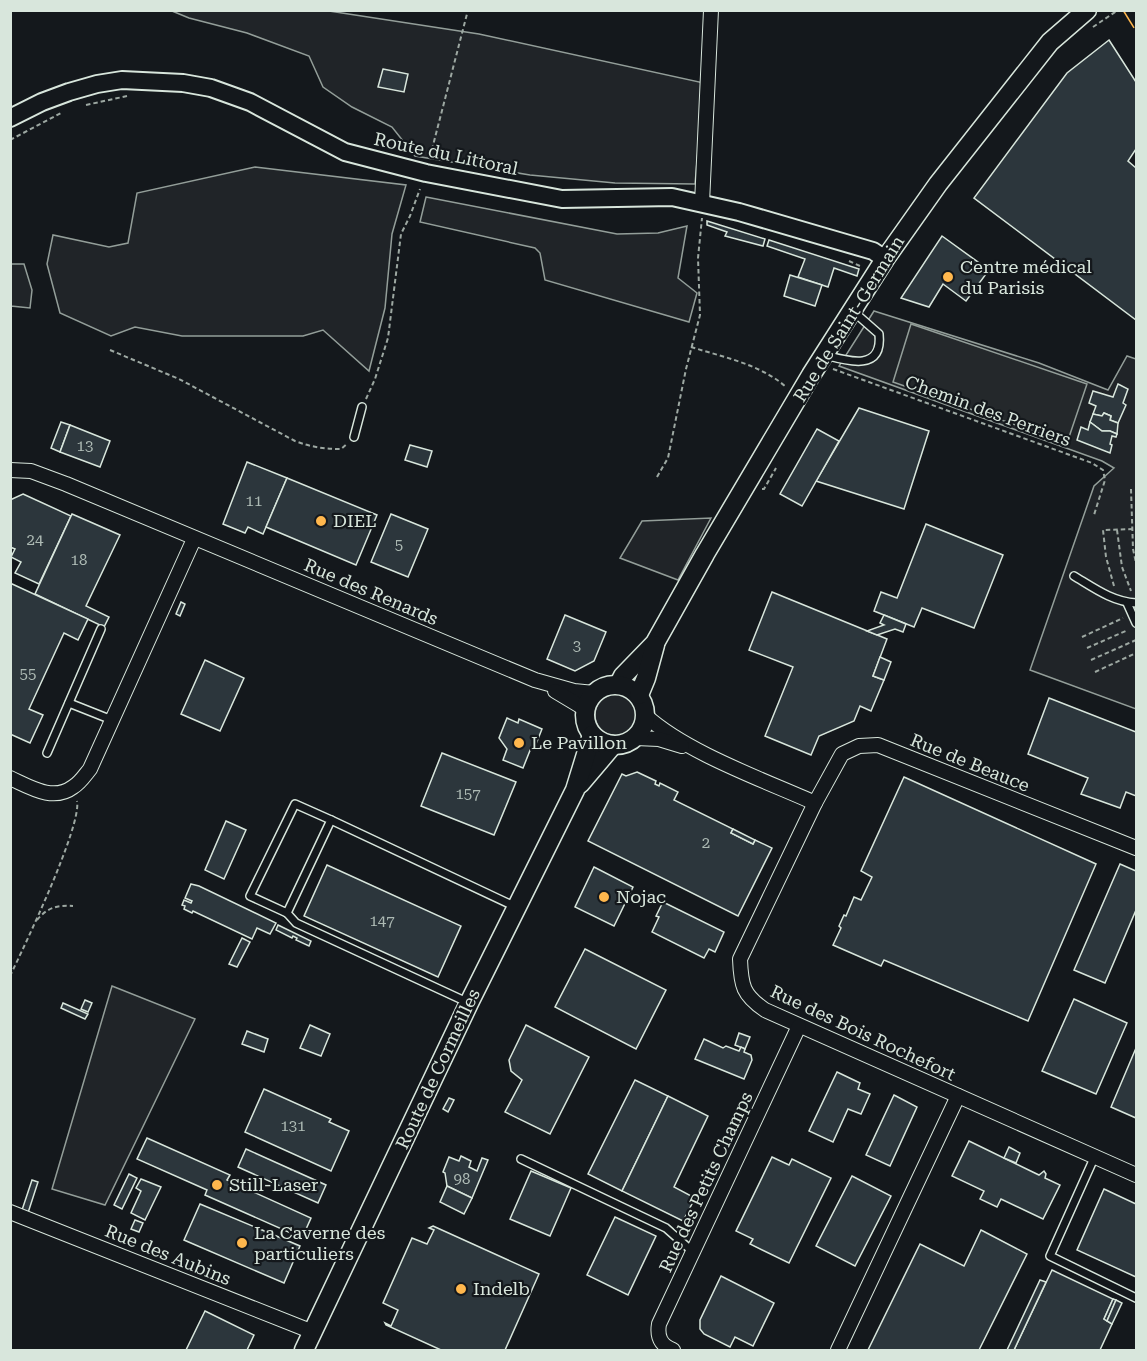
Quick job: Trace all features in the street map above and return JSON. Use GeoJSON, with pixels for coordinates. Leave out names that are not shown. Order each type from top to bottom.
{"type":"FeatureCollection","features":[{"type":"Feature","properties":{"kind":"main road","name":"Rue de Saint-Germain"},"geometry":{"type":"LineString","coordinates":[[619,684],[623,676],[655,643],[705,554],[885,259],[938,184],[1050,42],[1085,14]]}},
{"type":"Feature","properties":{"kind":"main road","name":"Rue de Saint-Germain"},"geometry":{"type":"LineString","coordinates":[[639,695],[655,643]]}},
{"type":"Feature","properties":{"kind":"main road"},"geometry":{"type":"LineString","coordinates":[[619,684],[639,695],[645,707],[646,716],[636,738],[621,745],[612,745],[601,742],[592,735],[587,727],[590,701],[602,687],[619,684]]}},
{"type":"Feature","properties":{"kind":"main road","name":"Route de Cormeilles"},"geometry":{"type":"LineString","coordinates":[[304,1350],[469,1003],[575,790],[592,735]]}},
{"type":"Feature","properties":{"kind":"main road","name":"Route de Cormeilles"},"geometry":{"type":"LineString","coordinates":[[575,790],[612,745]]}},
{"type":"Feature","properties":{"kind":"street"},"geometry":{"type":"LineString","coordinates":[[702,203],[711,10]]}},
{"type":"Feature","properties":{"kind":"street","name":"Route du Littoral"},"geometry":{"type":"LineString","coordinates":[[10,118],[42,102],[97,84],[122,80],[183,83],[211,88],[250,102],[345,152],[426,173],[562,199],[672,197],[702,203],[873,251],[885,259]]}},
{"type":"Feature","properties":{"kind":"street","name":"Rue des Renards"},"geometry":{"type":"LineString","coordinates":[[10,470],[31,471],[48,477],[535,680],[574,691],[590,701]]}},
{"type":"Feature","properties":{"kind":"street"},"geometry":{"type":"LineString","coordinates":[[10,778],[43,793],[61,794],[74,787],[90,769],[194,538]]}},
{"type":"Feature","properties":{"kind":"street"},"geometry":{"type":"LineString","coordinates":[[646,716],[701,752]]}},
{"type":"Feature","properties":{"kind":"street"},"geometry":{"type":"LineString","coordinates":[[636,738],[659,739],[701,752],[815,803]]}},
{"type":"Feature","properties":{"kind":"street","name":"Rue de Beauce"},"geometry":{"type":"LineString","coordinates":[[815,803],[842,754],[859,746],[878,745],[1137,848]]}},
{"type":"Feature","properties":{"kind":"street","name":"Rue des Bois Rochefort"},"geometry":{"type":"LineString","coordinates":[[815,803],[740,959],[741,981],[750,999],[765,1010],[799,1026],[1137,1175]]}},
{"type":"Feature","properties":{"kind":"street","name":"Rue des Petits Champs"},"geometry":{"type":"LineString","coordinates":[[672,1350],[660,1341],[659,1324],[799,1026]]}},
{"type":"Feature","properties":{"kind":"street"},"geometry":{"type":"LineString","coordinates":[[838,1350],[958,1096]]}},
{"type":"Feature","properties":{"kind":"street","name":"Rue des Aubins"},"geometry":{"type":"LineString","coordinates":[[10,1212],[313,1332]]}},
{"type":"Feature","properties":{"kind":"lane"},"geometry":{"type":"LineString","coordinates":[[822,360],[864,362],[874,355],[878,348],[879,334],[852,311]]}},
{"type":"Feature","properties":{"kind":"lane"},"geometry":{"type":"LineString","coordinates":[[354,437],[362,407]]}},
{"type":"Feature","properties":{"kind":"lane"},"geometry":{"type":"LineString","coordinates":[[1074,576],[1119,600],[1137,603]]}},
{"type":"Feature","properties":{"kind":"lane"},"geometry":{"type":"LineString","coordinates":[[1127,603],[1137,625]]}},
{"type":"Feature","properties":{"kind":"lane"},"geometry":{"type":"LineString","coordinates":[[48,753],[101,629]]}},
{"type":"Feature","properties":{"kind":"lane"},"geometry":{"type":"LineString","coordinates":[[69,703],[112,720]]}},
{"type":"Feature","properties":{"kind":"lane"},"geometry":{"type":"LineString","coordinates":[[469,1003],[296,923],[287,913],[249,896],[295,804],[516,907]]}},
{"type":"Feature","properties":{"kind":"lane"},"geometry":{"type":"LineString","coordinates":[[287,913],[331,820]]}},
{"type":"Feature","properties":{"kind":"lane"},"geometry":{"type":"LineString","coordinates":[[1095,1156],[1050,1256],[1136,1298]]}},
{"type":"Feature","properties":{"kind":"lane"},"geometry":{"type":"LineString","coordinates":[[521,1159],[666,1228],[693,1252]]}},
{"type":"Feature","properties":{"kind":"path"},"geometry":{"type":"LineString","coordinates":[[362,407],[375,379],[388,338],[401,234],[411,216],[426,173],[468,10]]}},
{"type":"Feature","properties":{"kind":"path"},"geometry":{"type":"LineString","coordinates":[[657,477],[668,458],[700,315],[698,258],[702,203]]}},
{"type":"Feature","properties":{"kind":"path"},"geometry":{"type":"LineString","coordinates":[[692,347],[754,367],[774,377],[785,386],[796,403]]}},
{"type":"Feature","properties":{"kind":"path"},"geometry":{"type":"LineString","coordinates":[[110,350],[179,379],[295,441],[313,448],[341,448],[354,437]]}},
{"type":"Feature","properties":{"kind":"path","name":"Chemin des Perriers"},"geometry":{"type":"LineString","coordinates":[[822,360],[1092,463],[1103,470],[1105,480],[1094,515]]}},
{"type":"Feature","properties":{"kind":"path"},"geometry":{"type":"LineString","coordinates":[[1131,489],[1132,529],[1137,563]]}},
{"type":"Feature","properties":{"kind":"path"},"geometry":{"type":"LineString","coordinates":[[1119,600],[1106,557],[1104,530],[1137,529]]}},
{"type":"Feature","properties":{"kind":"path"},"geometry":{"type":"LineString","coordinates":[[1117,530],[1122,567],[1132,593]]}},
{"type":"Feature","properties":{"kind":"path"},"geometry":{"type":"LineString","coordinates":[[1082,637],[1132,614]]}},
{"type":"Feature","properties":{"kind":"path"},"geometry":{"type":"LineString","coordinates":[[1086,648],[1137,625]]}},
{"type":"Feature","properties":{"kind":"path"},"geometry":{"type":"LineString","coordinates":[[1091,660],[1137,640]]}},
{"type":"Feature","properties":{"kind":"path"},"geometry":{"type":"LineString","coordinates":[[1095,672],[1137,653]]}},
{"type":"Feature","properties":{"kind":"path"},"geometry":{"type":"LineString","coordinates":[[10,976],[35,922],[70,835],[78,808],[74,787]]}},
{"type":"Feature","properties":{"kind":"path"},"geometry":{"type":"LineString","coordinates":[[35,922],[46,910],[59,905],[73,906]]}},
{"type":"Feature","properties":{"kind":"shaded area"},"geometry":{"type":"Polygon","coordinates":[[[172,11],[329,11],[479,34],[704,83],[695,184],[615,183],[530,175],[415,156],[392,127],[352,107],[323,87],[309,56],[247,33],[189,18],[172,11]]]}},
{"type":"Feature","properties":{"kind":"shaded area"},"geometry":{"type":"Polygon","coordinates":[[[255,167],[406,185],[392,234],[385,308],[369,371],[323,330],[303,336],[182,336],[135,327],[111,336],[60,313],[47,264],[53,235],[109,247],[128,243],[137,193],[255,167]]]}},
{"type":"Feature","properties":{"kind":"shaded area"},"geometry":{"type":"Polygon","coordinates":[[[426,197],[617,234],[658,233],[687,226],[678,278],[697,293],[689,322],[545,280],[540,253],[535,248],[420,222],[426,197]]]}},
{"type":"Feature","properties":{"kind":"shaded area"},"geometry":{"type":"Polygon","coordinates":[[[11,264],[24,264],[32,290],[30,308],[11,306],[11,264]]]}},
{"type":"Feature","properties":{"kind":"shaded area"},"geometry":{"type":"Polygon","coordinates":[[[874,311],[1039,363],[1108,390],[1127,356],[1136,359],[1136,709],[1030,670],[1094,486],[1114,468],[1102,461],[839,366],[874,311]]]}},
{"type":"Feature","properties":{"kind":"shaded area"},"geometry":{"type":"Polygon","coordinates":[[[911,324],[1087,384],[1067,443],[893,382],[911,324]]]}},
{"type":"Feature","properties":{"kind":"shaded area"},"geometry":{"type":"Polygon","coordinates":[[[711,518],[678,580],[620,558],[642,521],[711,518]]]}},
{"type":"Feature","properties":{"kind":"shaded area"},"geometry":{"type":"Polygon","coordinates":[[[616,694],[624,695],[631,700],[636,707],[636,723],[631,730],[624,735],[616,736],[608,735],[601,730],[596,723],[595,715],[596,707],[601,700],[608,695],[616,694]]]}},
{"type":"Feature","properties":{"kind":"shaded area"},"geometry":{"type":"Polygon","coordinates":[[[112,986],[195,1019],[105,1205],[52,1189],[112,986]]]}},
{"type":"Feature","properties":{"kind":"building"},"geometry":{"type":"Polygon","coordinates":[[[1109,40],[1136,82],[1136,149],[1128,161],[1136,168],[1136,320],[974,198],[1067,73],[1109,40]]]}},
{"type":"Feature","properties":{"kind":"building"},"geometry":{"type":"Polygon","coordinates":[[[383,69],[408,74],[404,92],[378,87],[383,69]]]}},
{"type":"Feature","properties":{"kind":"building"},"geometry":{"type":"Polygon","coordinates":[[[707,221],[765,239],[763,246],[725,236],[727,232],[707,225],[707,221]]]}},
{"type":"Feature","properties":{"kind":"building","name":"Centre médical du Parisis"},"geometry":{"type":"Polygon","coordinates":[[[942,236],[989,270],[966,301],[943,284],[929,307],[901,298],[942,236]]]}},
{"type":"Feature","properties":{"kind":"building"},"geometry":{"type":"Polygon","coordinates":[[[769,240],[859,269],[857,276],[834,268],[828,287],[798,277],[805,259],[767,246],[769,240]]]}},
{"type":"Feature","properties":{"kind":"building"},"geometry":{"type":"Polygon","coordinates":[[[790,275],[822,285],[815,306],[784,296],[790,275]]]}},
{"type":"Feature","properties":{"kind":"building"},"geometry":{"type":"Polygon","coordinates":[[[1118,384],[1128,389],[1123,403],[1126,405],[1118,423],[1110,420],[1111,416],[1104,413],[1102,416],[1093,414],[1096,406],[1089,403],[1093,391],[1113,397],[1118,384]]]}},
{"type":"Feature","properties":{"kind":"building"},"geometry":{"type":"Polygon","coordinates":[[[859,408],[929,431],[904,509],[816,481],[859,408]]]}},
{"type":"Feature","properties":{"kind":"building"},"geometry":{"type":"Polygon","coordinates":[[[1104,413],[1111,416],[1110,420],[1118,423],[1117,434],[1102,431],[1090,422],[1093,414],[1102,416],[1104,413]]]}},
{"type":"Feature","properties":{"kind":"building"},"geometry":{"type":"Polygon","coordinates":[[[61,422],[70,425],[60,452],[51,448],[61,422]]]}},
{"type":"Feature","properties":{"kind":"building"},"geometry":{"type":"Polygon","coordinates":[[[1090,422],[1102,431],[1117,434],[1116,437],[1112,436],[1110,453],[1077,440],[1081,427],[1088,430],[1090,422]]]}},
{"type":"Feature","properties":{"kind":"building"},"geometry":{"type":"Polygon","coordinates":[[[70,425],[110,441],[100,467],[60,452],[70,425]]]}},
{"type":"Feature","properties":{"kind":"building"},"geometry":{"type":"Polygon","coordinates":[[[817,429],[839,441],[802,506],[780,494],[817,429]]]}},
{"type":"Feature","properties":{"kind":"building"},"geometry":{"type":"Polygon","coordinates":[[[410,445],[432,451],[427,467],[405,460],[410,445]]]}},
{"type":"Feature","properties":{"kind":"building"},"geometry":{"type":"Polygon","coordinates":[[[247,462],[287,478],[263,534],[248,527],[245,533],[223,524],[247,462]]]}},
{"type":"Feature","properties":{"kind":"building","name":"DIEL"},"geometry":{"type":"Polygon","coordinates":[[[287,478],[377,515],[356,565],[266,527],[287,478]]]}},
{"type":"Feature","properties":{"kind":"building"},"geometry":{"type":"Polygon","coordinates":[[[23,494],[71,516],[39,584],[15,573],[21,562],[11,557],[15,549],[10,547],[10,500],[23,494]]]}},
{"type":"Feature","properties":{"kind":"building"},"geometry":{"type":"Polygon","coordinates":[[[72,514],[120,535],[86,606],[109,617],[104,627],[35,594],[72,514]]]}},
{"type":"Feature","properties":{"kind":"building"},"geometry":{"type":"Polygon","coordinates":[[[391,514],[428,529],[408,577],[371,562],[391,514]]]}},
{"type":"Feature","properties":{"kind":"building"},"geometry":{"type":"Polygon","coordinates":[[[926,524],[1003,555],[974,628],[922,608],[914,627],[874,611],[881,592],[897,598],[926,524]]]}},
{"type":"Feature","properties":{"kind":"building"},"geometry":{"type":"Polygon","coordinates":[[[10,583],[88,619],[78,640],[64,633],[29,709],[43,715],[30,743],[10,734],[10,583]]]}},
{"type":"Feature","properties":{"kind":"building"},"geometry":{"type":"Polygon","coordinates":[[[772,592],[887,639],[873,676],[884,680],[871,711],[860,706],[854,721],[819,736],[811,755],[765,736],[793,667],[749,650],[772,592]]]}},
{"type":"Feature","properties":{"kind":"building"},"geometry":{"type":"Polygon","coordinates":[[[181,602],[185,604],[180,616],[176,614],[181,602]]]}},
{"type":"Feature","properties":{"kind":"building"},"geometry":{"type":"Polygon","coordinates":[[[565,615],[606,632],[594,661],[575,671],[547,659],[565,615]]]}},
{"type":"Feature","properties":{"kind":"building"},"geometry":{"type":"Polygon","coordinates":[[[884,615],[906,624],[903,632],[895,629],[877,635],[867,631],[884,625],[880,623],[884,615]]]}},
{"type":"Feature","properties":{"kind":"building"},"geometry":{"type":"Polygon","coordinates":[[[880,657],[891,662],[884,680],[873,676],[880,657]]]}},
{"type":"Feature","properties":{"kind":"building"},"geometry":{"type":"Polygon","coordinates":[[[205,660],[244,678],[220,731],[181,714],[205,660]]]}},
{"type":"Feature","properties":{"kind":"building"},"geometry":{"type":"Polygon","coordinates":[[[1049,698],[1136,732],[1136,796],[1126,792],[1120,808],[1081,794],[1088,778],[1028,754],[1049,698]]]}},
{"type":"Feature","properties":{"kind":"building","name":"Le Pavillon"},"geometry":{"type":"Polygon","coordinates":[[[507,718],[518,723],[519,719],[542,729],[523,768],[503,760],[507,749],[499,738],[507,718]]]}},
{"type":"Feature","properties":{"kind":"building"},"geometry":{"type":"Polygon","coordinates":[[[442,753],[516,782],[494,835],[421,806],[442,753]]]}},
{"type":"Feature","properties":{"kind":"building"},"geometry":{"type":"Polygon","coordinates":[[[637,772],[656,781],[655,784],[659,786],[660,783],[678,792],[674,800],[733,829],[731,833],[753,844],[755,840],[772,848],[738,916],[588,841],[622,774],[626,776],[637,772]]]}},
{"type":"Feature","properties":{"kind":"building"},"geometry":{"type":"Polygon","coordinates":[[[904,777],[1096,864],[1028,1021],[884,960],[881,966],[833,945],[841,928],[839,926],[854,897],[861,900],[872,877],[861,871],[904,777]]]}},
{"type":"Feature","properties":{"kind":"building"},"geometry":{"type":"Polygon","coordinates":[[[226,821],[246,830],[224,879],[205,870],[226,821]]]}},
{"type":"Feature","properties":{"kind":"building"},"geometry":{"type":"Polygon","coordinates":[[[733,829],[755,840],[753,844],[731,833],[733,829]]]}},
{"type":"Feature","properties":{"kind":"building"},"geometry":{"type":"Polygon","coordinates":[[[1120,864],[1136,871],[1136,910],[1105,983],[1074,970],[1120,864]]]}},
{"type":"Feature","properties":{"kind":"building"},"geometry":{"type":"Polygon","coordinates":[[[327,865],[461,926],[438,977],[304,916],[327,865]]]}},
{"type":"Feature","properties":{"kind":"building","name":"Nojac"},"geometry":{"type":"Polygon","coordinates":[[[594,867],[633,887],[614,926],[575,907],[594,867]]]}},
{"type":"Feature","properties":{"kind":"building"},"geometry":{"type":"Polygon","coordinates":[[[191,884],[276,923],[270,934],[257,928],[252,939],[193,911],[192,913],[184,909],[185,906],[182,905],[184,900],[191,903],[192,901],[185,898],[191,884]]]}},
{"type":"Feature","properties":{"kind":"building"},"geometry":{"type":"Polygon","coordinates":[[[663,902],[724,932],[715,952],[709,949],[704,958],[652,932],[663,902]]]}},
{"type":"Feature","properties":{"kind":"building"},"geometry":{"type":"Polygon","coordinates":[[[278,925],[311,941],[309,946],[296,940],[297,938],[293,936],[292,938],[276,930],[278,925]]]}},
{"type":"Feature","properties":{"kind":"building"},"geometry":{"type":"Polygon","coordinates":[[[242,938],[250,942],[237,967],[229,964],[242,938]]]}},
{"type":"Feature","properties":{"kind":"building"},"geometry":{"type":"Polygon","coordinates":[[[585,949],[666,990],[636,1049],[555,1007],[585,949]]]}},
{"type":"Feature","properties":{"kind":"building"},"geometry":{"type":"Polygon","coordinates":[[[1074,999],[1127,1023],[1096,1094],[1042,1071],[1074,999]]]}},
{"type":"Feature","properties":{"kind":"building"},"geometry":{"type":"Polygon","coordinates":[[[85,1000],[92,1003],[88,1012],[81,1009],[85,1000]]]}},
{"type":"Feature","properties":{"kind":"building"},"geometry":{"type":"Polygon","coordinates":[[[63,1003],[88,1014],[85,1019],[61,1008],[63,1003]]]}},
{"type":"Feature","properties":{"kind":"building"},"geometry":{"type":"Polygon","coordinates":[[[310,1025],[330,1034],[321,1056],[300,1048],[310,1025]]]}},
{"type":"Feature","properties":{"kind":"building"},"geometry":{"type":"Polygon","coordinates":[[[526,1025],[589,1057],[550,1134],[505,1112],[522,1080],[511,1071],[509,1060],[526,1025]]]}},
{"type":"Feature","properties":{"kind":"building"},"geometry":{"type":"Polygon","coordinates":[[[247,1031],[268,1039],[264,1052],[242,1044],[247,1031]]]}},
{"type":"Feature","properties":{"kind":"building"},"geometry":{"type":"Polygon","coordinates":[[[739,1033],[750,1037],[745,1049],[735,1045],[739,1033]]]}},
{"type":"Feature","properties":{"kind":"building"},"geometry":{"type":"Polygon","coordinates":[[[704,1039],[723,1048],[726,1046],[739,1051],[741,1047],[745,1049],[744,1052],[751,1055],[752,1060],[744,1079],[695,1059],[704,1039]]]}},
{"type":"Feature","properties":{"kind":"building"},"geometry":{"type":"Polygon","coordinates":[[[1136,1048],[1136,1118],[1111,1107],[1136,1048]]]}},
{"type":"Feature","properties":{"kind":"building"},"geometry":{"type":"Polygon","coordinates":[[[927,1061],[939,1067],[937,1073],[924,1067],[927,1061]]]}},
{"type":"Feature","properties":{"kind":"building"},"geometry":{"type":"Polygon","coordinates":[[[837,1072],[860,1083],[858,1089],[870,1094],[861,1114],[848,1109],[833,1142],[809,1131],[837,1072]]]}},
{"type":"Feature","properties":{"kind":"building"},"geometry":{"type":"Polygon","coordinates":[[[635,1080],[668,1096],[622,1191],[588,1174],[635,1080]]]}},
{"type":"Feature","properties":{"kind":"building"},"geometry":{"type":"Polygon","coordinates":[[[264,1089],[331,1119],[329,1122],[349,1131],[331,1171],[245,1132],[264,1089]]]}},
{"type":"Feature","properties":{"kind":"building"},"geometry":{"type":"Polygon","coordinates":[[[894,1095],[917,1107],[890,1166],[866,1155],[894,1095]]]}},
{"type":"Feature","properties":{"kind":"building"},"geometry":{"type":"Polygon","coordinates":[[[668,1096],[708,1116],[674,1187],[695,1198],[683,1221],[622,1191],[668,1096]]]}},
{"type":"Feature","properties":{"kind":"building"},"geometry":{"type":"Polygon","coordinates":[[[449,1098],[454,1100],[448,1112],[443,1109],[449,1098]]]}},
{"type":"Feature","properties":{"kind":"building","name":"Still-Laser"},"geometry":{"type":"Polygon","coordinates":[[[147,1138],[230,1175],[227,1180],[311,1218],[302,1238],[205,1195],[207,1190],[137,1159],[147,1138]]]}},
{"type":"Feature","properties":{"kind":"building"},"geometry":{"type":"Polygon","coordinates":[[[969,1141],[1039,1175],[1044,1171],[1045,1178],[1060,1185],[1043,1219],[1001,1199],[997,1207],[980,1199],[984,1191],[952,1176],[969,1141]]]}},
{"type":"Feature","properties":{"kind":"building"},"geometry":{"type":"Polygon","coordinates":[[[1009,1147],[1020,1153],[1016,1163],[1004,1158],[1009,1147]]]}},
{"type":"Feature","properties":{"kind":"building"},"geometry":{"type":"Polygon","coordinates":[[[246,1149],[326,1185],[318,1203],[238,1167],[246,1149]]]}},
{"type":"Feature","properties":{"kind":"building"},"geometry":{"type":"Polygon","coordinates":[[[461,1156],[471,1161],[469,1167],[477,1171],[482,1158],[488,1160],[472,1198],[447,1186],[443,1172],[449,1157],[459,1161],[461,1156]]]}},
{"type":"Feature","properties":{"kind":"building"},"geometry":{"type":"Polygon","coordinates":[[[772,1157],[789,1165],[792,1159],[831,1178],[789,1263],[750,1244],[753,1239],[736,1231],[772,1157]]]}},
{"type":"Feature","properties":{"kind":"building"},"geometry":{"type":"Polygon","coordinates":[[[531,1171],[571,1188],[550,1236],[510,1219],[531,1171]]]}},
{"type":"Feature","properties":{"kind":"building"},"geometry":{"type":"Polygon","coordinates":[[[129,1174],[137,1178],[122,1209],[114,1205],[129,1174]]]}},
{"type":"Feature","properties":{"kind":"building"},"geometry":{"type":"Polygon","coordinates":[[[852,1176],[891,1196],[855,1266],[816,1246],[852,1176]]]}},
{"type":"Feature","properties":{"kind":"building"},"geometry":{"type":"Polygon","coordinates":[[[141,1179],[161,1187],[145,1220],[131,1213],[141,1191],[136,1188],[141,1179]]]}},
{"type":"Feature","properties":{"kind":"building"},"geometry":{"type":"Polygon","coordinates":[[[32,1180],[38,1182],[27,1216],[21,1213],[32,1180]]]}},
{"type":"Feature","properties":{"kind":"building"},"geometry":{"type":"Polygon","coordinates":[[[447,1186],[472,1198],[464,1214],[440,1202],[447,1186]]]}},
{"type":"Feature","properties":{"kind":"building"},"geometry":{"type":"Polygon","coordinates":[[[1104,1189],[1136,1204],[1136,1277],[1077,1250],[1104,1189]]]}},
{"type":"Feature","properties":{"kind":"building","name":"La Caverne des particuliers"},"geometry":{"type":"Polygon","coordinates":[[[200,1204],[300,1246],[284,1283],[184,1240],[200,1204]]]}},
{"type":"Feature","properties":{"kind":"building"},"geometry":{"type":"Polygon","coordinates":[[[615,1217],[656,1236],[628,1295],[587,1275],[615,1217]]]}},
{"type":"Feature","properties":{"kind":"building"},"geometry":{"type":"Polygon","coordinates":[[[135,1220],[143,1223],[139,1232],[131,1229],[135,1220]]]}},
{"type":"Feature","properties":{"kind":"building","name":"Indelb"},"geometry":{"type":"Polygon","coordinates":[[[433,1226],[539,1274],[505,1350],[441,1350],[386,1325],[385,1323],[391,1326],[398,1310],[383,1303],[412,1238],[427,1244],[434,1230],[429,1228],[433,1226]]]}},
{"type":"Feature","properties":{"kind":"building"},"geometry":{"type":"Polygon","coordinates":[[[981,1230],[1027,1254],[979,1350],[868,1350],[920,1244],[964,1266],[981,1230]]]}},
{"type":"Feature","properties":{"kind":"building"},"geometry":{"type":"Polygon","coordinates":[[[1052,1270],[1113,1299],[1104,1319],[1112,1324],[1100,1350],[1014,1350],[1052,1270]]]}},
{"type":"Feature","properties":{"kind":"building"},"geometry":{"type":"Polygon","coordinates":[[[721,1276],[774,1303],[753,1346],[735,1337],[730,1347],[704,1334],[700,1329],[700,1320],[721,1276]]]}},
{"type":"Feature","properties":{"kind":"building"},"geometry":{"type":"Polygon","coordinates":[[[1040,1280],[1046,1282],[1014,1350],[1007,1350],[1040,1280]]]}},
{"type":"Feature","properties":{"kind":"building"},"geometry":{"type":"Polygon","coordinates":[[[1113,1299],[1116,1300],[1107,1321],[1104,1319],[1113,1299]]]}},
{"type":"Feature","properties":{"kind":"building"},"geometry":{"type":"Polygon","coordinates":[[[1116,1300],[1122,1303],[1112,1324],[1107,1321],[1116,1300]]]}},
{"type":"Feature","properties":{"kind":"building"},"geometry":{"type":"Polygon","coordinates":[[[205,1311],[254,1335],[247,1350],[186,1350],[205,1311]]]}},
{"type":"Feature","properties":{"kind":"power"},"geometry":{"type":"LineString","coordinates":[[1123,10],[1136,31]]}},
{"type":"Feature","properties":{"kind":"place","name":"Centre médical du Parisis"},"geometry":{"type":"Point","coordinates":[948,277]}},
{"type":"Feature","properties":{"kind":"place","name":"DIEL"},"geometry":{"type":"Point","coordinates":[321,521]}},
{"type":"Feature","properties":{"kind":"place","name":"Le Pavillon"},"geometry":{"type":"Point","coordinates":[519,743]}},
{"type":"Feature","properties":{"kind":"place","name":"Nojac"},"geometry":{"type":"Point","coordinates":[604,897]}},
{"type":"Feature","properties":{"kind":"place","name":"Still-Laser"},"geometry":{"type":"Point","coordinates":[217,1185]}},
{"type":"Feature","properties":{"kind":"place","name":"La Caverne des particuliers"},"geometry":{"type":"Point","coordinates":[242,1243]}},
{"type":"Feature","properties":{"kind":"place","name":"Indelb"},"geometry":{"type":"Point","coordinates":[461,1289]}}]}
